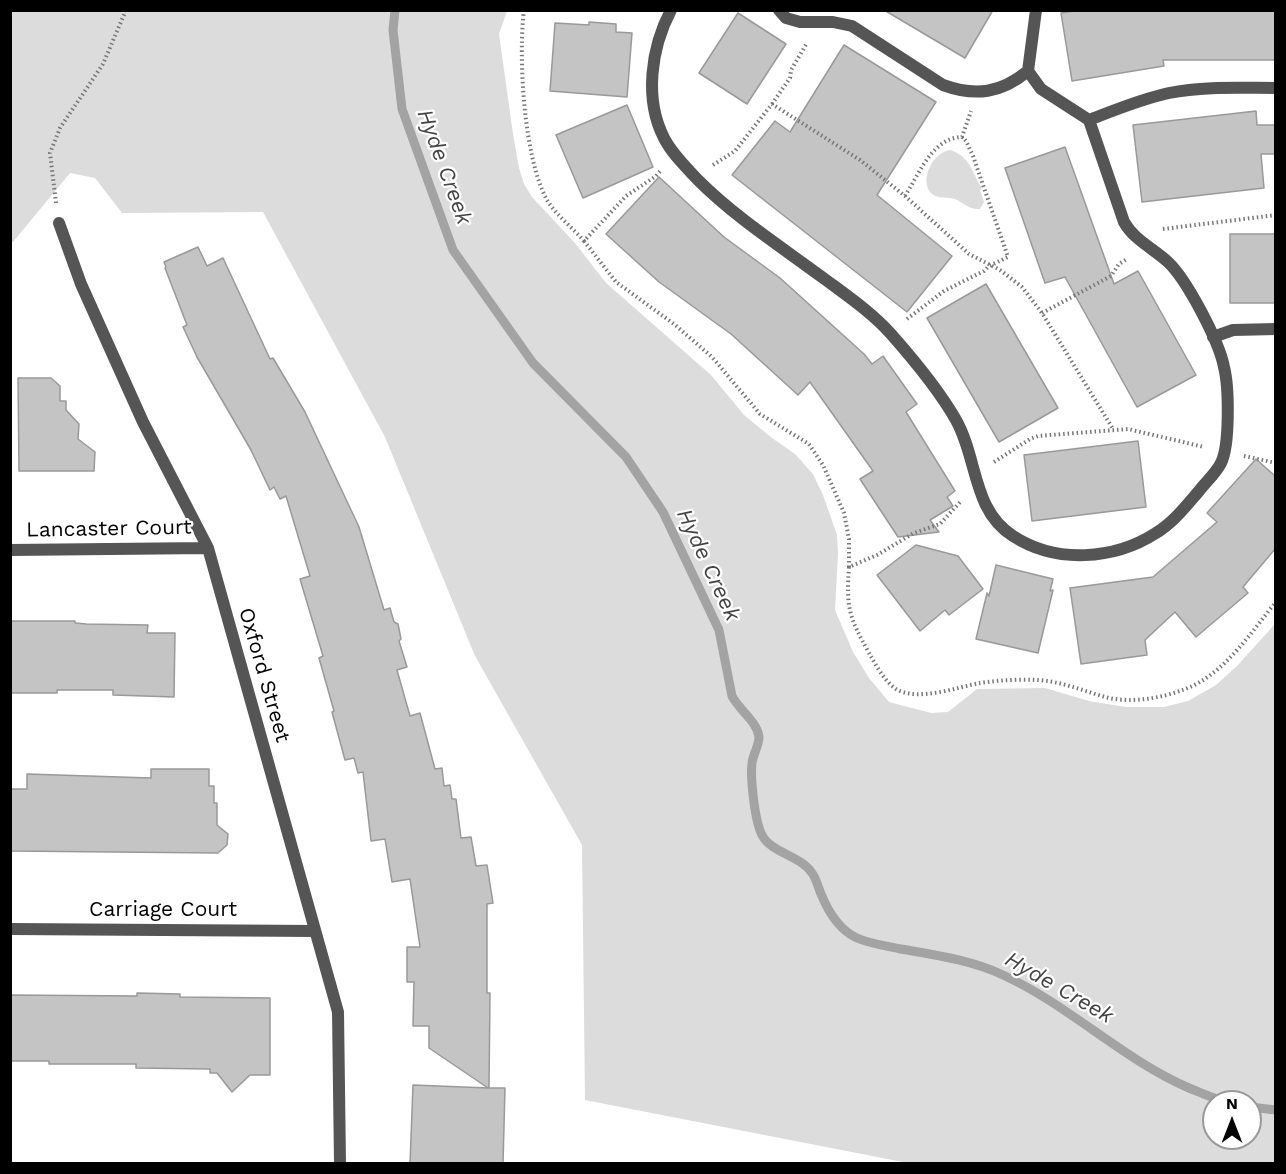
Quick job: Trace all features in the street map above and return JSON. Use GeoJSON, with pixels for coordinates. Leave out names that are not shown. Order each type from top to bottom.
{"type":"FeatureCollection","features":[{"type":"Feature","properties":{"kind":"street"},"geometry":{"type":"LineString","coordinates":[[671,10],[655,51],[653,87],[656,118],[671,150],[695,177],[732,210],[854,300],[892,334],[934,387],[956,420],[989,513],[999,525],[1028,544],[1049,552],[1071,555],[1102,553],[1135,544],[1158,533],[1174,519],[1222,462],[1225,452],[1226,375],[1222,357],[1213,337],[1178,273],[1131,233],[1119,208],[1089,120],[1041,89],[1028,71],[1036,10]]}},
{"type":"Feature","properties":{"kind":"street"},"geometry":{"type":"LineString","coordinates":[[779,10],[786,18],[800,22],[833,22],[852,26],[943,85],[955,89],[977,93],[1007,85],[1028,71]]}},
{"type":"Feature","properties":{"kind":"street"},"geometry":{"type":"LineString","coordinates":[[1089,120],[1139,101],[1168,93],[1220,88],[1275,88]]}},
{"type":"Feature","properties":{"kind":"street","name":"Oxford Street"},"geometry":{"type":"LineString","coordinates":[[59,223],[81,285],[143,422],[208,548],[338,1012],[340,1164]]}},
{"type":"Feature","properties":{"kind":"street"},"geometry":{"type":"LineString","coordinates":[[1213,337],[1233,330],[1275,329]]}},
{"type":"Feature","properties":{"kind":"street","name":"Lancaster Court"},"geometry":{"type":"LineString","coordinates":[[10,550],[208,548]]}},
{"type":"Feature","properties":{"kind":"street","name":"Carriage Court"},"geometry":{"type":"LineString","coordinates":[[10,929],[315,931]]}},
{"type":"Feature","properties":{"kind":"path"},"geometry":{"type":"LineString","coordinates":[[59,223],[50,153],[60,128],[103,64],[126,10]]}},
{"type":"Feature","properties":{"kind":"path"},"geometry":{"type":"LineString","coordinates":[[524,10],[522,44],[526,121],[530,143],[548,201],[584,241],[616,282],[674,324],[704,350],[760,414],[809,444],[823,465],[844,513],[849,540],[848,601],[853,622],[886,680],[896,689],[909,693],[950,691],[979,683],[1025,680],[1054,682],[1119,699],[1143,700],[1161,697],[1187,689],[1210,675],[1244,641],[1275,602]]}},
{"type":"Feature","properties":{"kind":"path"},"geometry":{"type":"LineString","coordinates":[[695,177],[735,151],[790,78],[790,70],[795,62]]}},
{"type":"Feature","properties":{"kind":"path"},"geometry":{"type":"LineString","coordinates":[[962,137],[977,93]]}},
{"type":"Feature","properties":{"kind":"path"},"geometry":{"type":"LineString","coordinates":[[772,104],[849,152],[905,195],[969,254],[1014,280],[1042,313],[1113,429]]}},
{"type":"Feature","properties":{"kind":"path"},"geometry":{"type":"LineString","coordinates":[[905,195],[939,144],[952,138],[962,137]]}},
{"type":"Feature","properties":{"kind":"path"},"geometry":{"type":"LineString","coordinates":[[892,334],[944,291],[984,272],[989,266],[1008,257],[973,156],[962,137]]}},
{"type":"Feature","properties":{"kind":"path"},"geometry":{"type":"LineString","coordinates":[[584,241],[626,196],[656,176],[662,169],[670,168],[680,161]]}},
{"type":"Feature","properties":{"kind":"path"},"geometry":{"type":"LineString","coordinates":[[1131,233],[1275,215]]}},
{"type":"Feature","properties":{"kind":"path"},"geometry":{"type":"LineString","coordinates":[[1042,313],[1111,276],[1123,261],[1149,246]]}},
{"type":"Feature","properties":{"kind":"path"},"geometry":{"type":"LineString","coordinates":[[976,474],[1038,436],[1113,429],[1140,430],[1180,441]]}},
{"type":"Feature","properties":{"kind":"path"},"geometry":{"type":"LineString","coordinates":[[1225,452],[1275,463]]}},
{"type":"Feature","properties":{"kind":"path"},"geometry":{"type":"LineString","coordinates":[[849,567],[877,555],[914,533],[940,524],[963,498],[979,488]]}},
{"type":"Feature","properties":{"kind":"shaded area"},"geometry":{"type":"Polygon","coordinates":[[[10,11],[507,11],[499,34],[513,134],[524,184],[532,197],[575,243],[606,283],[711,375],[744,415],[795,454],[813,474],[837,535],[835,610],[853,652],[869,678],[889,702],[931,713],[948,712],[977,689],[1045,688],[1089,701],[1126,707],[1164,707],[1188,701],[1216,685],[1237,666],[1275,624],[1275,1163],[908,1163],[585,1100],[582,845],[475,656],[385,437],[263,212],[122,213],[95,178],[70,173],[11,242],[10,11]]]}},
{"type":"Feature","properties":{"kind":"shaded area"},"geometry":{"type":"Polygon","coordinates":[[[950,150],[962,156],[982,188],[980,190],[984,202],[980,209],[970,207],[955,199],[937,197],[928,188],[927,175],[933,161],[950,150]]]}},
{"type":"Feature","properties":{"kind":"building"},"geometry":{"type":"Polygon","coordinates":[[[884,10],[993,10],[965,58],[884,10]]]}},
{"type":"Feature","properties":{"kind":"building"},"geometry":{"type":"Polygon","coordinates":[[[1080,10],[1275,10],[1275,60],[1163,60],[1164,66],[1072,81],[1061,13],[1080,10]]]}},
{"type":"Feature","properties":{"kind":"building"},"geometry":{"type":"Polygon","coordinates":[[[738,13],[786,44],[747,104],[699,73],[738,13]]]}},
{"type":"Feature","properties":{"kind":"building"},"geometry":{"type":"Polygon","coordinates":[[[589,22],[616,24],[616,32],[632,33],[627,97],[550,91],[555,23],[589,25],[589,22]]]}},
{"type":"Feature","properties":{"kind":"building"},"geometry":{"type":"Polygon","coordinates":[[[844,45],[936,102],[877,195],[952,256],[907,312],[732,175],[775,121],[790,132],[844,45]]]}},
{"type":"Feature","properties":{"kind":"building"},"geometry":{"type":"Polygon","coordinates":[[[627,105],[653,167],[583,198],[556,135],[627,105]]]}},
{"type":"Feature","properties":{"kind":"building"},"geometry":{"type":"Polygon","coordinates":[[[1256,111],[1257,125],[1275,125],[1275,154],[1261,154],[1264,188],[1142,202],[1133,125],[1256,111]]]}},
{"type":"Feature","properties":{"kind":"building"},"geometry":{"type":"Polygon","coordinates":[[[1065,147],[1114,284],[1138,271],[1196,375],[1137,407],[1065,277],[1045,283],[1005,168],[1065,147]]]}},
{"type":"Feature","properties":{"kind":"building"},"geometry":{"type":"Polygon","coordinates":[[[659,177],[724,237],[780,278],[864,354],[872,364],[883,356],[917,404],[906,412],[955,491],[947,497],[953,506],[930,520],[939,532],[898,537],[860,479],[873,471],[810,382],[798,395],[731,334],[659,282],[606,234],[659,177]]]}},
{"type":"Feature","properties":{"kind":"building"},"geometry":{"type":"Polygon","coordinates":[[[1230,234],[1275,234],[1275,303],[1230,303],[1230,234]]]}},
{"type":"Feature","properties":{"kind":"building"},"geometry":{"type":"Polygon","coordinates":[[[198,247],[207,266],[223,258],[270,359],[273,358],[305,412],[359,527],[384,610],[390,608],[394,622],[398,624],[401,639],[399,641],[407,667],[397,670],[410,716],[420,713],[435,769],[442,768],[444,786],[450,785],[452,799],[456,799],[461,838],[471,837],[476,866],[487,865],[493,903],[487,904],[487,993],[490,993],[489,1088],[505,1088],[503,1164],[410,1164],[413,1085],[488,1088],[429,1048],[429,1026],[413,1026],[414,982],[407,982],[407,947],[420,947],[410,879],[392,882],[385,839],[371,841],[363,772],[358,773],[354,758],[345,760],[319,658],[323,656],[300,579],[310,576],[286,496],[280,499],[274,487],[270,490],[251,450],[197,357],[183,327],[187,325],[165,268],[164,262],[198,247]]]}},
{"type":"Feature","properties":{"kind":"building"},"geometry":{"type":"Polygon","coordinates":[[[986,284],[1058,408],[999,442],[927,318],[986,284]]]}},
{"type":"Feature","properties":{"kind":"building"},"geometry":{"type":"Polygon","coordinates":[[[18,378],[51,378],[60,386],[60,401],[66,401],[66,410],[79,424],[78,439],[95,452],[94,471],[19,471],[18,378]]]}},
{"type":"Feature","properties":{"kind":"building"},"geometry":{"type":"Polygon","coordinates":[[[1138,441],[1146,507],[1032,521],[1024,455],[1138,441]]]}},
{"type":"Feature","properties":{"kind":"building"},"geometry":{"type":"Polygon","coordinates":[[[1256,459],[1275,476],[1275,549],[1243,587],[1248,593],[1196,637],[1175,612],[1145,640],[1147,655],[1081,664],[1070,588],[1153,577],[1217,522],[1207,513],[1256,459]]]}},
{"type":"Feature","properties":{"kind":"building"},"geometry":{"type":"Polygon","coordinates":[[[916,545],[958,556],[983,589],[949,615],[945,610],[920,631],[877,575],[916,545]]]}},
{"type":"Feature","properties":{"kind":"building"},"geometry":{"type":"Polygon","coordinates":[[[996,565],[1053,579],[1050,591],[1053,590],[1038,653],[976,639],[996,565]]]}},
{"type":"Feature","properties":{"kind":"building"},"geometry":{"type":"Polygon","coordinates":[[[10,621],[75,621],[75,623],[86,624],[148,625],[147,633],[175,633],[174,697],[113,695],[113,690],[10,693],[10,621]]]}},
{"type":"Feature","properties":{"kind":"building"},"geometry":{"type":"Polygon","coordinates":[[[151,769],[209,769],[209,786],[214,786],[214,803],[217,803],[217,825],[228,834],[227,845],[218,853],[10,851],[10,789],[27,789],[27,774],[151,778],[151,769]]]}},
{"type":"Feature","properties":{"kind":"building"},"geometry":{"type":"Polygon","coordinates":[[[137,993],[180,994],[180,997],[270,998],[270,1075],[250,1075],[232,1092],[217,1073],[210,1073],[210,1069],[136,1068],[136,1064],[49,1064],[49,1061],[10,1061],[10,995],[137,996],[137,993]]]}},
{"type":"Feature","properties":{"kind":"waterway","name":"Hyde Creek"},"geometry":{"type":"LineString","coordinates":[[395,10],[393,30],[402,109],[453,250],[533,363],[626,457],[663,512],[719,630],[732,696],[758,731],[759,740],[752,763],[752,789],[759,829],[766,841],[807,867],[815,877],[831,913],[851,935],[873,943],[966,962],[1003,975],[1050,1001],[1164,1076],[1202,1094]]}},
{"type":"Feature","properties":{"kind":"waterway","name":"Hyde Creek"},"geometry":{"type":"LineString","coordinates":[[1262,1108],[1276,1110]]}}]}
